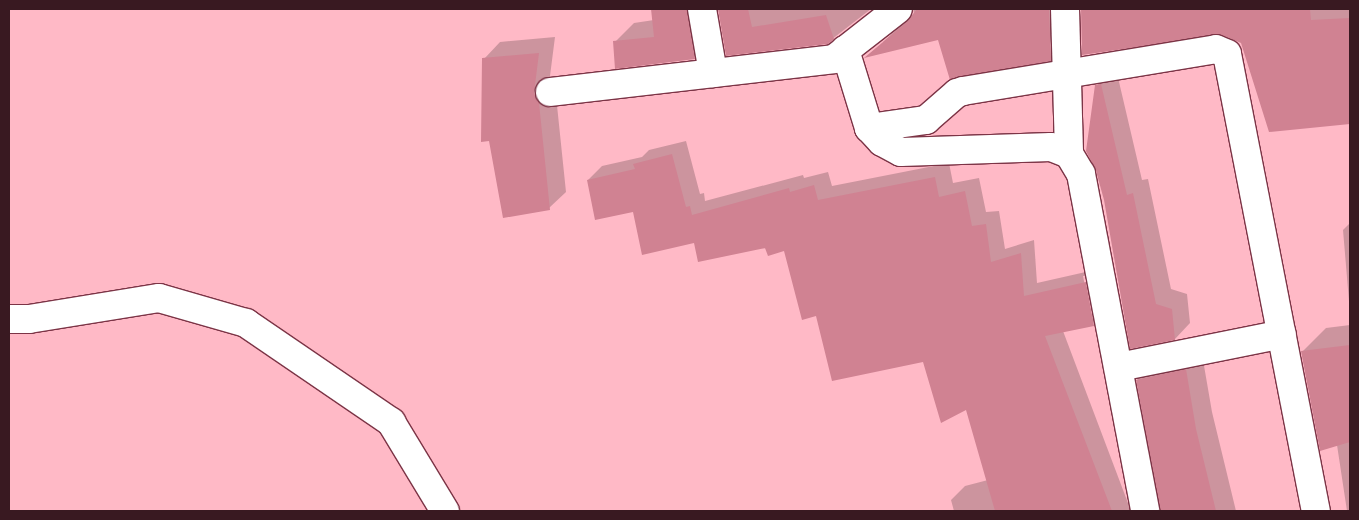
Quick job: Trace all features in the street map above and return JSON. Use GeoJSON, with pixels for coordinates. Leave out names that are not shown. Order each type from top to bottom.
{"type":"FeatureCollection","features":[{"type":"Feature","properties":{"kind":"street"},"geometry":{"type":"LineString","coordinates":[[702,9],[713,73]]}},
{"type":"Feature","properties":{"kind":"street"},"geometry":{"type":"LineString","coordinates":[[550,92],[834,59],[898,9]]}},
{"type":"Feature","properties":{"kind":"street"},"geometry":{"type":"LineString","coordinates":[[1066,9],[1065,74],[1068,154],[1081,174],[1145,511]]}},
{"type":"Feature","properties":{"kind":"street"},"geometry":{"type":"LineString","coordinates":[[869,128],[926,120],[957,93],[1216,49],[1227,54],[1316,511]]}},
{"type":"Feature","properties":{"kind":"street"},"geometry":{"type":"LineString","coordinates":[[845,50],[869,128],[882,142],[901,152],[1050,147],[1068,154]]}},
{"type":"Feature","properties":{"kind":"street"},"geometry":{"type":"LineString","coordinates":[[9,319],[29,319],[159,298],[246,323],[391,422],[445,511]]}},
{"type":"Feature","properties":{"kind":"street"},"geometry":{"type":"LineString","coordinates":[[1118,367],[1282,334]]}},
{"type":"Feature","properties":{"kind":"building"},"geometry":{"type":"Polygon","coordinates":[[[651,9],[687,9],[695,59],[615,69],[613,41],[654,37],[651,9]]]}},
{"type":"Feature","properties":{"kind":"building"},"geometry":{"type":"Polygon","coordinates":[[[718,9],[748,9],[752,27],[826,15],[834,39],[828,44],[726,56],[718,9]]]}},
{"type":"Feature","properties":{"kind":"building"},"geometry":{"type":"Polygon","coordinates":[[[917,9],[1049,9],[1051,61],[950,80],[938,40],[864,58],[908,21],[917,9]]]}},
{"type":"Feature","properties":{"kind":"building"},"geometry":{"type":"Polygon","coordinates":[[[1081,9],[1310,9],[1311,20],[1350,18],[1350,124],[1269,132],[1241,43],[1222,35],[1082,55],[1081,9]]]}},
{"type":"Feature","properties":{"kind":"building"},"geometry":{"type":"Polygon","coordinates":[[[539,53],[534,93],[539,103],[550,210],[503,218],[489,141],[481,142],[482,58],[539,53]]]}},
{"type":"Feature","properties":{"kind":"building"},"geometry":{"type":"Polygon","coordinates":[[[1101,84],[1127,195],[1133,193],[1156,304],[1172,309],[1175,340],[1130,349],[1104,200],[1096,171],[1086,151],[1095,85],[1101,84]]]}},
{"type":"Feature","properties":{"kind":"building"},"geometry":{"type":"Polygon","coordinates":[[[672,154],[686,207],[690,206],[692,215],[789,188],[790,192],[814,185],[818,200],[935,177],[939,197],[965,191],[972,226],[986,224],[991,262],[1021,253],[1024,296],[1086,282],[1094,326],[1045,336],[1112,511],[995,511],[966,410],[941,423],[923,362],[832,381],[816,316],[802,320],[784,251],[768,256],[765,248],[698,262],[694,243],[642,255],[633,212],[595,220],[587,180],[635,169],[633,164],[672,154]]]}},
{"type":"Feature","properties":{"kind":"building"},"geometry":{"type":"Polygon","coordinates":[[[1350,345],[1350,442],[1320,451],[1301,351],[1350,345]]]}},
{"type":"Feature","properties":{"kind":"building"},"geometry":{"type":"Polygon","coordinates":[[[1186,369],[1196,429],[1216,511],[1160,511],[1136,380],[1186,369]]]}}]}
